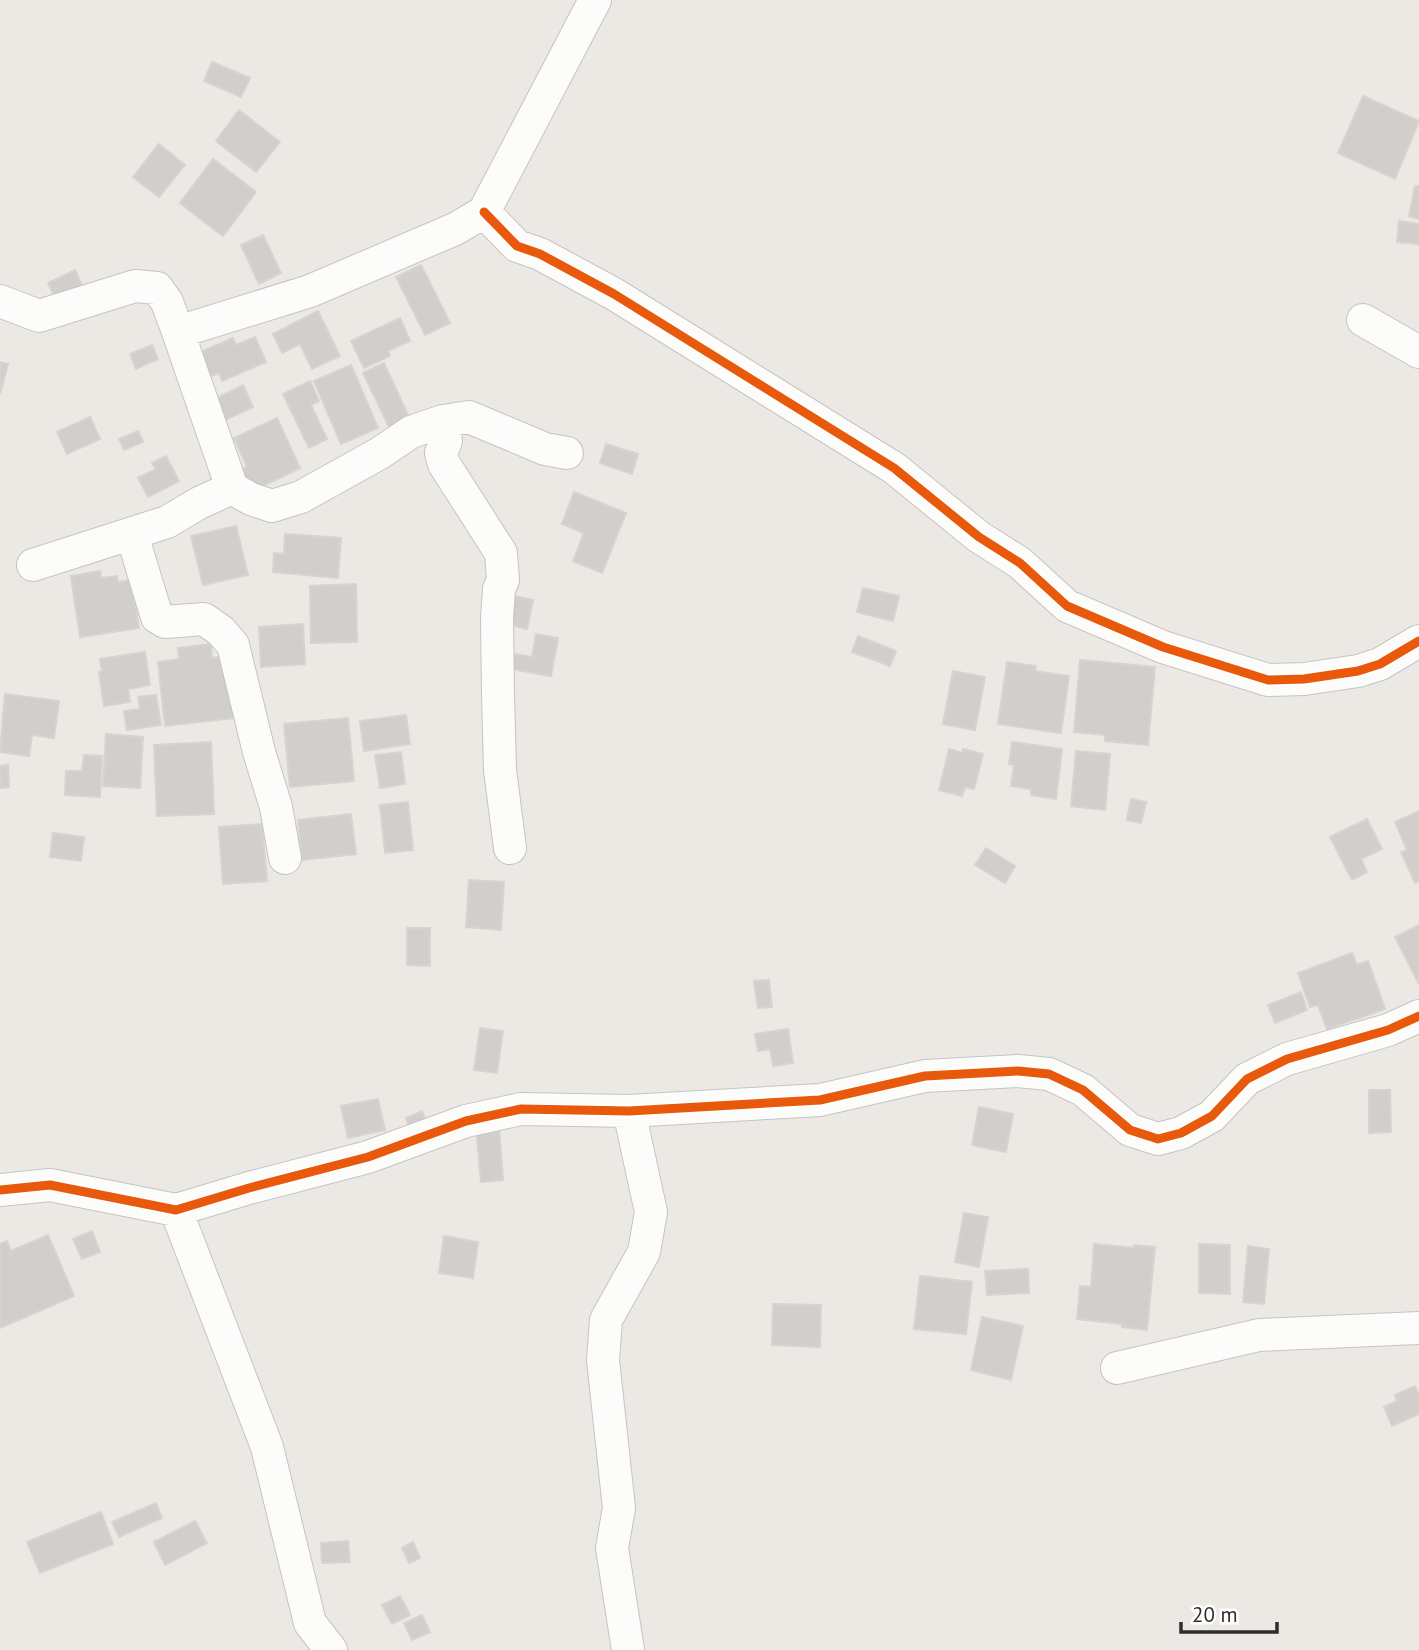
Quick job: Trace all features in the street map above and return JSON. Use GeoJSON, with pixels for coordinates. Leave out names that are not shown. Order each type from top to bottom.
{"type":"FeatureCollection","features":[{"type":"Feature","properties":{"kind":"street"},"geometry":{"type":"LineString","coordinates":[[178,332],[310,291],[455,229],[484,212],[594,0]]}},
{"type":"Feature","properties":{"kind":"street"},"geometry":{"type":"LineString","coordinates":[[484,212],[517,246],[540,254],[614,294],[894,468],[979,537],[1020,563],[1067,606],[1163,647],[1268,680],[1304,679],[1358,671],[1380,664],[1419,641]]}},
{"type":"Feature","properties":{"kind":"street"},"geometry":{"type":"LineString","coordinates":[[0,301],[39,316],[135,286],[157,288],[167,302],[232,488],[251,499],[272,506],[301,497],[380,453],[411,432],[443,421],[469,417],[545,449],[567,453]]}},
{"type":"Feature","properties":{"kind":"street"},"geometry":{"type":"LineString","coordinates":[[1363,320],[1419,352]]}},
{"type":"Feature","properties":{"kind":"street"},"geometry":{"type":"LineString","coordinates":[[443,421],[446,441],[441,453],[444,464],[501,553],[503,562],[497,618],[498,695],[500,770],[510,848]]}},
{"type":"Feature","properties":{"kind":"street"},"geometry":{"type":"LineString","coordinates":[[33,565],[167,522],[232,488]]}},
{"type":"Feature","properties":{"kind":"street"},"geometry":{"type":"LineString","coordinates":[[132,535],[157,617],[165,622],[204,619],[221,631],[233,645],[259,752],[276,807],[285,858]]}},
{"type":"Feature","properties":{"kind":"street"},"geometry":{"type":"LineString","coordinates":[[0,1190],[50,1185],[176,1210],[368,1157],[466,1121],[521,1109],[629,1111],[820,1100],[925,1076],[1018,1071],[1049,1074],[1083,1090],[1130,1130],[1158,1139],[1181,1133],[1212,1116],[1247,1079],[1287,1059],[1388,1030],[1419,1016]]}},
{"type":"Feature","properties":{"kind":"street"},"geometry":{"type":"LineString","coordinates":[[628,1650],[612,1548],[619,1508],[603,1360],[606,1320],[644,1252],[650,1212],[629,1111]]}},
{"type":"Feature","properties":{"kind":"street"},"geometry":{"type":"LineString","coordinates":[[176,1210],[267,1447],[310,1623],[331,1650]]}},
{"type":"Feature","properties":{"kind":"street"},"geometry":{"type":"LineString","coordinates":[[1117,1368],[1259,1335],[1419,1328]]}},
{"type":"Feature","properties":{"kind":"building"},"geometry":{"type":"Polygon","coordinates":[[[212,62],[250,78],[241,97],[204,81],[212,62]]]}},
{"type":"Feature","properties":{"kind":"building"},"geometry":{"type":"Polygon","coordinates":[[[1363,96],[1419,121],[1395,179],[1338,153],[1363,96]]]}},
{"type":"Feature","properties":{"kind":"building"},"geometry":{"type":"Polygon","coordinates":[[[239,110],[280,142],[256,172],[216,141],[239,110]]]}},
{"type":"Feature","properties":{"kind":"building"},"geometry":{"type":"Polygon","coordinates":[[[159,144],[185,165],[159,197],[133,177],[159,144]]]}},
{"type":"Feature","properties":{"kind":"building"},"geometry":{"type":"Polygon","coordinates":[[[213,159],[256,192],[223,236],[180,203],[213,159]]]}},
{"type":"Feature","properties":{"kind":"building"},"geometry":{"type":"Polygon","coordinates":[[[1415,186],[1419,186],[1419,219],[1409,216],[1415,186]]]}},
{"type":"Feature","properties":{"kind":"building"},"geometry":{"type":"Polygon","coordinates":[[[1399,221],[1419,224],[1419,244],[1397,242],[1399,221]]]}},
{"type":"Feature","properties":{"kind":"building"},"geometry":{"type":"Polygon","coordinates":[[[263,235],[281,273],[259,284],[241,245],[263,235]]]}},
{"type":"Feature","properties":{"kind":"building"},"geometry":{"type":"Polygon","coordinates":[[[421,265],[450,323],[425,335],[396,277],[421,265]]]}},
{"type":"Feature","properties":{"kind":"building"},"geometry":{"type":"Polygon","coordinates":[[[75,270],[84,290],[57,302],[48,283],[75,270]]]}},
{"type":"Feature","properties":{"kind":"building"},"geometry":{"type":"Polygon","coordinates":[[[318,311],[340,356],[312,369],[300,344],[282,353],[273,334],[318,311]]]}},
{"type":"Feature","properties":{"kind":"building"},"geometry":{"type":"Polygon","coordinates":[[[400,318],[410,341],[388,351],[390,356],[364,368],[351,341],[400,318]]]}},
{"type":"Feature","properties":{"kind":"building"},"geometry":{"type":"Polygon","coordinates":[[[255,337],[266,362],[222,381],[219,373],[209,377],[198,353],[233,338],[236,345],[255,337]]]}},
{"type":"Feature","properties":{"kind":"building"},"geometry":{"type":"Polygon","coordinates":[[[152,345],[158,359],[136,369],[130,354],[152,345]]]}},
{"type":"Feature","properties":{"kind":"building"},"geometry":{"type":"Polygon","coordinates":[[[0,362],[8,364],[0,394],[0,362]]]}},
{"type":"Feature","properties":{"kind":"building"},"geometry":{"type":"Polygon","coordinates":[[[384,363],[414,428],[394,437],[363,373],[384,363]]]}},
{"type":"Feature","properties":{"kind":"building"},"geometry":{"type":"Polygon","coordinates":[[[351,365],[378,428],[341,444],[314,381],[351,365]]]}},
{"type":"Feature","properties":{"kind":"building"},"geometry":{"type":"Polygon","coordinates":[[[310,381],[319,401],[311,405],[327,439],[309,448],[283,394],[310,381]]]}},
{"type":"Feature","properties":{"kind":"building"},"geometry":{"type":"Polygon","coordinates":[[[243,385],[253,407],[221,422],[211,401],[243,385]]]}},
{"type":"Feature","properties":{"kind":"building"},"geometry":{"type":"Polygon","coordinates":[[[90,417],[100,439],[67,454],[57,432],[90,417]]]}},
{"type":"Feature","properties":{"kind":"building"},"geometry":{"type":"Polygon","coordinates":[[[277,418],[300,468],[252,491],[242,469],[247,467],[234,438],[277,418]]]}},
{"type":"Feature","properties":{"kind":"building"},"geometry":{"type":"Polygon","coordinates":[[[138,431],[143,442],[124,450],[119,439],[138,431]]]}},
{"type":"Feature","properties":{"kind":"building"},"geometry":{"type":"Polygon","coordinates":[[[606,444],[638,454],[632,474],[600,463],[606,444]]]}},
{"type":"Feature","properties":{"kind":"building"},"geometry":{"type":"Polygon","coordinates":[[[166,456],[179,481],[148,497],[138,478],[156,469],[152,463],[166,456]]]}},
{"type":"Feature","properties":{"kind":"building"},"geometry":{"type":"Polygon","coordinates":[[[574,492],[626,513],[602,573],[573,561],[584,533],[562,524],[574,492]]]}},
{"type":"Feature","properties":{"kind":"building"},"geometry":{"type":"Polygon","coordinates":[[[236,526],[248,575],[203,585],[191,536],[236,526]]]}},
{"type":"Feature","properties":{"kind":"building"},"geometry":{"type":"Polygon","coordinates":[[[285,534],[341,538],[338,578],[273,572],[274,553],[284,554],[285,534]]]}},
{"type":"Feature","properties":{"kind":"building"},"geometry":{"type":"Polygon","coordinates":[[[100,571],[101,578],[117,576],[118,582],[131,580],[139,628],[80,637],[71,576],[100,571]]]}},
{"type":"Feature","properties":{"kind":"building"},"geometry":{"type":"Polygon","coordinates":[[[356,584],[357,642],[311,643],[310,586],[356,584]]]}},
{"type":"Feature","properties":{"kind":"building"},"geometry":{"type":"Polygon","coordinates":[[[863,588],[899,596],[893,621],[857,612],[863,588]]]}},
{"type":"Feature","properties":{"kind":"building"},"geometry":{"type":"Polygon","coordinates":[[[510,595],[533,600],[527,629],[504,623],[510,595]]]}},
{"type":"Feature","properties":{"kind":"building"},"geometry":{"type":"Polygon","coordinates":[[[303,624],[305,664],[261,667],[259,627],[303,624]]]}},
{"type":"Feature","properties":{"kind":"building"},"geometry":{"type":"Polygon","coordinates":[[[536,634],[558,638],[551,676],[511,669],[514,654],[532,657],[536,634]]]}},
{"type":"Feature","properties":{"kind":"building"},"geometry":{"type":"Polygon","coordinates":[[[858,636],[896,651],[890,666],[852,652],[858,636]]]}},
{"type":"Feature","properties":{"kind":"building"},"geometry":{"type":"Polygon","coordinates":[[[211,644],[212,658],[226,656],[234,718],[165,726],[158,662],[179,659],[178,648],[211,644]]]}},
{"type":"Feature","properties":{"kind":"building"},"geometry":{"type":"Polygon","coordinates":[[[145,652],[150,685],[128,689],[130,702],[104,706],[100,659],[145,652]]]}},
{"type":"Feature","properties":{"kind":"building"},"geometry":{"type":"Polygon","coordinates":[[[1080,660],[1155,667],[1148,745],[1105,741],[1105,735],[1074,732],[1080,660]]]}},
{"type":"Feature","properties":{"kind":"building"},"geometry":{"type":"Polygon","coordinates":[[[1007,662],[1036,666],[1035,671],[1069,676],[1061,733],[998,724],[1007,662]]]}},
{"type":"Feature","properties":{"kind":"building"},"geometry":{"type":"Polygon","coordinates":[[[953,671],[985,677],[975,730],[943,724],[953,671]]]}},
{"type":"Feature","properties":{"kind":"building"},"geometry":{"type":"Polygon","coordinates":[[[5,694],[59,701],[54,738],[32,735],[29,756],[0,752],[5,694]]]}},
{"type":"Feature","properties":{"kind":"building"},"geometry":{"type":"Polygon","coordinates":[[[156,695],[161,725],[127,730],[124,711],[140,709],[138,697],[156,695]]]}},
{"type":"Feature","properties":{"kind":"building"},"geometry":{"type":"Polygon","coordinates":[[[406,715],[410,744],[364,751],[360,721],[406,715]]]}},
{"type":"Feature","properties":{"kind":"building"},"geometry":{"type":"Polygon","coordinates":[[[348,718],[354,781],[290,787],[284,724],[348,718]]]}},
{"type":"Feature","properties":{"kind":"building"},"geometry":{"type":"Polygon","coordinates":[[[106,734],[143,737],[140,788],[103,786],[106,734]]]}},
{"type":"Feature","properties":{"kind":"building"},"geometry":{"type":"Polygon","coordinates":[[[211,742],[214,814],[157,816],[154,745],[211,742]]]}},
{"type":"Feature","properties":{"kind":"building"},"geometry":{"type":"Polygon","coordinates":[[[1012,742],[1062,749],[1056,799],[1031,795],[1031,789],[1011,786],[1014,765],[1009,764],[1012,742]]]}},
{"type":"Feature","properties":{"kind":"building"},"geometry":{"type":"Polygon","coordinates":[[[949,749],[983,754],[974,789],[965,787],[962,796],[939,790],[949,749]]]}},
{"type":"Feature","properties":{"kind":"building"},"geometry":{"type":"Polygon","coordinates":[[[1076,751],[1110,754],[1105,810],[1071,806],[1076,751]]]}},
{"type":"Feature","properties":{"kind":"building"},"geometry":{"type":"Polygon","coordinates":[[[401,752],[405,784],[380,788],[375,755],[401,752]]]}},
{"type":"Feature","properties":{"kind":"building"},"geometry":{"type":"Polygon","coordinates":[[[84,755],[102,756],[100,797],[65,795],[66,771],[82,771],[84,755]]]}},
{"type":"Feature","properties":{"kind":"building"},"geometry":{"type":"Polygon","coordinates":[[[8,765],[9,787],[0,788],[0,766],[8,765]]]}},
{"type":"Feature","properties":{"kind":"building"},"geometry":{"type":"Polygon","coordinates":[[[1131,799],[1146,802],[1141,823],[1127,820],[1131,799]]]}},
{"type":"Feature","properties":{"kind":"building"},"geometry":{"type":"Polygon","coordinates":[[[408,802],[413,850],[385,853],[380,805],[408,802]]]}},
{"type":"Feature","properties":{"kind":"building"},"geometry":{"type":"Polygon","coordinates":[[[1419,811],[1419,881],[1415,883],[1401,852],[1407,850],[1395,822],[1419,811]]]}},
{"type":"Feature","properties":{"kind":"building"},"geometry":{"type":"Polygon","coordinates":[[[351,814],[356,854],[302,860],[298,820],[351,814]]]}},
{"type":"Feature","properties":{"kind":"building"},"geometry":{"type":"Polygon","coordinates":[[[1367,819],[1382,849],[1361,859],[1367,872],[1352,880],[1330,837],[1367,819]]]}},
{"type":"Feature","properties":{"kind":"building"},"geometry":{"type":"Polygon","coordinates":[[[262,824],[267,881],[223,884],[219,827],[262,824]]]}},
{"type":"Feature","properties":{"kind":"building"},"geometry":{"type":"Polygon","coordinates":[[[53,833],[84,837],[81,861],[50,857],[53,833]]]}},
{"type":"Feature","properties":{"kind":"building"},"geometry":{"type":"Polygon","coordinates":[[[986,848],[1015,866],[1005,883],[975,865],[986,848]]]}},
{"type":"Feature","properties":{"kind":"building"},"geometry":{"type":"Polygon","coordinates":[[[469,880],[504,882],[501,930],[466,927],[469,880]]]}},
{"type":"Feature","properties":{"kind":"building"},"geometry":{"type":"Polygon","coordinates":[[[1419,925],[1419,984],[1395,937],[1419,925]]]}},
{"type":"Feature","properties":{"kind":"building"},"geometry":{"type":"Polygon","coordinates":[[[407,928],[430,928],[430,966],[407,965],[407,928]]]}},
{"type":"Feature","properties":{"kind":"building"},"geometry":{"type":"Polygon","coordinates":[[[1352,953],[1357,965],[1368,961],[1385,1009],[1327,1029],[1318,1005],[1310,1007],[1298,973],[1352,953]]]}},
{"type":"Feature","properties":{"kind":"building"},"geometry":{"type":"Polygon","coordinates":[[[769,980],[772,1007],[758,1008],[754,981],[769,980]]]}},
{"type":"Feature","properties":{"kind":"building"},"geometry":{"type":"Polygon","coordinates":[[[1301,992],[1307,1010],[1275,1023],[1268,1005],[1301,992]]]}},
{"type":"Feature","properties":{"kind":"building"},"geometry":{"type":"Polygon","coordinates":[[[480,1028],[503,1031],[497,1073],[474,1070],[480,1028]]]}},
{"type":"Feature","properties":{"kind":"building"},"geometry":{"type":"Polygon","coordinates":[[[788,1029],[793,1063],[773,1066],[770,1049],[758,1051],[755,1034],[788,1029]]]}},
{"type":"Feature","properties":{"kind":"building"},"geometry":{"type":"Polygon","coordinates":[[[1369,1090],[1390,1090],[1391,1132],[1369,1133],[1369,1090]]]}},
{"type":"Feature","properties":{"kind":"building"},"geometry":{"type":"Polygon","coordinates":[[[378,1099],[385,1130],[348,1138],[341,1106],[378,1099]]]}},
{"type":"Feature","properties":{"kind":"building"},"geometry":{"type":"Polygon","coordinates":[[[979,1107],[1013,1114],[1006,1152],[972,1145],[979,1107]]]}},
{"type":"Feature","properties":{"kind":"building"},"geometry":{"type":"Polygon","coordinates":[[[422,1111],[427,1125],[411,1131],[406,1118],[422,1111]]]}},
{"type":"Feature","properties":{"kind":"building"},"geometry":{"type":"Polygon","coordinates":[[[499,1125],[503,1180],[481,1182],[476,1127],[499,1125]]]}},
{"type":"Feature","properties":{"kind":"building"},"geometry":{"type":"Polygon","coordinates":[[[964,1213],[988,1217],[979,1267],[955,1262],[964,1213]]]}},
{"type":"Feature","properties":{"kind":"building"},"geometry":{"type":"Polygon","coordinates":[[[92,1231],[100,1252],[82,1259],[73,1239],[92,1231]]]}},
{"type":"Feature","properties":{"kind":"building"},"geometry":{"type":"Polygon","coordinates":[[[48,1235],[74,1296],[0,1328],[0,1244],[7,1241],[11,1251],[48,1235]]]}},
{"type":"Feature","properties":{"kind":"building"},"geometry":{"type":"Polygon","coordinates":[[[444,1236],[478,1242],[473,1278],[439,1273],[444,1236]]]}},
{"type":"Feature","properties":{"kind":"building"},"geometry":{"type":"Polygon","coordinates":[[[1094,1244],[1155,1247],[1147,1330],[1077,1319],[1080,1286],[1091,1287],[1094,1244]]]}},
{"type":"Feature","properties":{"kind":"building"},"geometry":{"type":"Polygon","coordinates":[[[1199,1244],[1230,1245],[1230,1294],[1199,1293],[1199,1244]]]}},
{"type":"Feature","properties":{"kind":"building"},"geometry":{"type":"Polygon","coordinates":[[[1248,1246],[1269,1249],[1264,1304],[1243,1302],[1248,1246]]]}},
{"type":"Feature","properties":{"kind":"building"},"geometry":{"type":"Polygon","coordinates":[[[1028,1269],[1029,1293],[987,1295],[985,1271],[1028,1269]]]}},
{"type":"Feature","properties":{"kind":"building"},"geometry":{"type":"Polygon","coordinates":[[[920,1276],[972,1282],[966,1334],[914,1329],[920,1276]]]}},
{"type":"Feature","properties":{"kind":"building"},"geometry":{"type":"Polygon","coordinates":[[[773,1304],[821,1305],[820,1347],[772,1345],[773,1304]]]}},
{"type":"Feature","properties":{"kind":"building"},"geometry":{"type":"Polygon","coordinates":[[[982,1317],[1023,1326],[1011,1380],[971,1370],[982,1317]]]}},
{"type":"Feature","properties":{"kind":"building"},"geometry":{"type":"Polygon","coordinates":[[[1415,1386],[1419,1396],[1419,1414],[1392,1426],[1384,1407],[1397,1401],[1395,1395],[1415,1386]]]}},
{"type":"Feature","properties":{"kind":"building"},"geometry":{"type":"Polygon","coordinates":[[[156,1503],[162,1518],[119,1537],[112,1522],[156,1503]]]}},
{"type":"Feature","properties":{"kind":"building"},"geometry":{"type":"Polygon","coordinates":[[[101,1512],[113,1544],[40,1573],[27,1542],[101,1512]]]}},
{"type":"Feature","properties":{"kind":"building"},"geometry":{"type":"Polygon","coordinates":[[[195,1521],[207,1543],[165,1565],[154,1542],[195,1521]]]}},
{"type":"Feature","properties":{"kind":"building"},"geometry":{"type":"Polygon","coordinates":[[[348,1541],[350,1562],[322,1563],[321,1543],[348,1541]]]}},
{"type":"Feature","properties":{"kind":"building"},"geometry":{"type":"Polygon","coordinates":[[[413,1542],[420,1558],[409,1563],[402,1548],[413,1542]]]}},
{"type":"Feature","properties":{"kind":"building"},"geometry":{"type":"Polygon","coordinates":[[[400,1596],[410,1615],[392,1624],[382,1605],[400,1596]]]}},
{"type":"Feature","properties":{"kind":"building"},"geometry":{"type":"Polygon","coordinates":[[[422,1615],[430,1632],[412,1640],[404,1623],[422,1615]]]}},
{"type":"Feature","properties":{"kind":"cycle path"},"geometry":{"type":"LineString","coordinates":[[484,212],[517,246],[540,254],[614,294],[894,468],[979,537],[1020,563],[1067,606],[1163,647],[1268,680],[1304,679],[1358,671],[1380,664],[1419,641]]}},
{"type":"Feature","properties":{"kind":"cycle path"},"geometry":{"type":"LineString","coordinates":[[0,1190],[50,1185],[176,1210],[368,1157],[466,1121],[521,1109],[629,1111],[820,1100],[925,1076],[1018,1071],[1049,1074],[1083,1090],[1130,1130],[1158,1139],[1181,1133],[1212,1116],[1247,1079],[1287,1059],[1388,1030],[1419,1016]]}}]}
